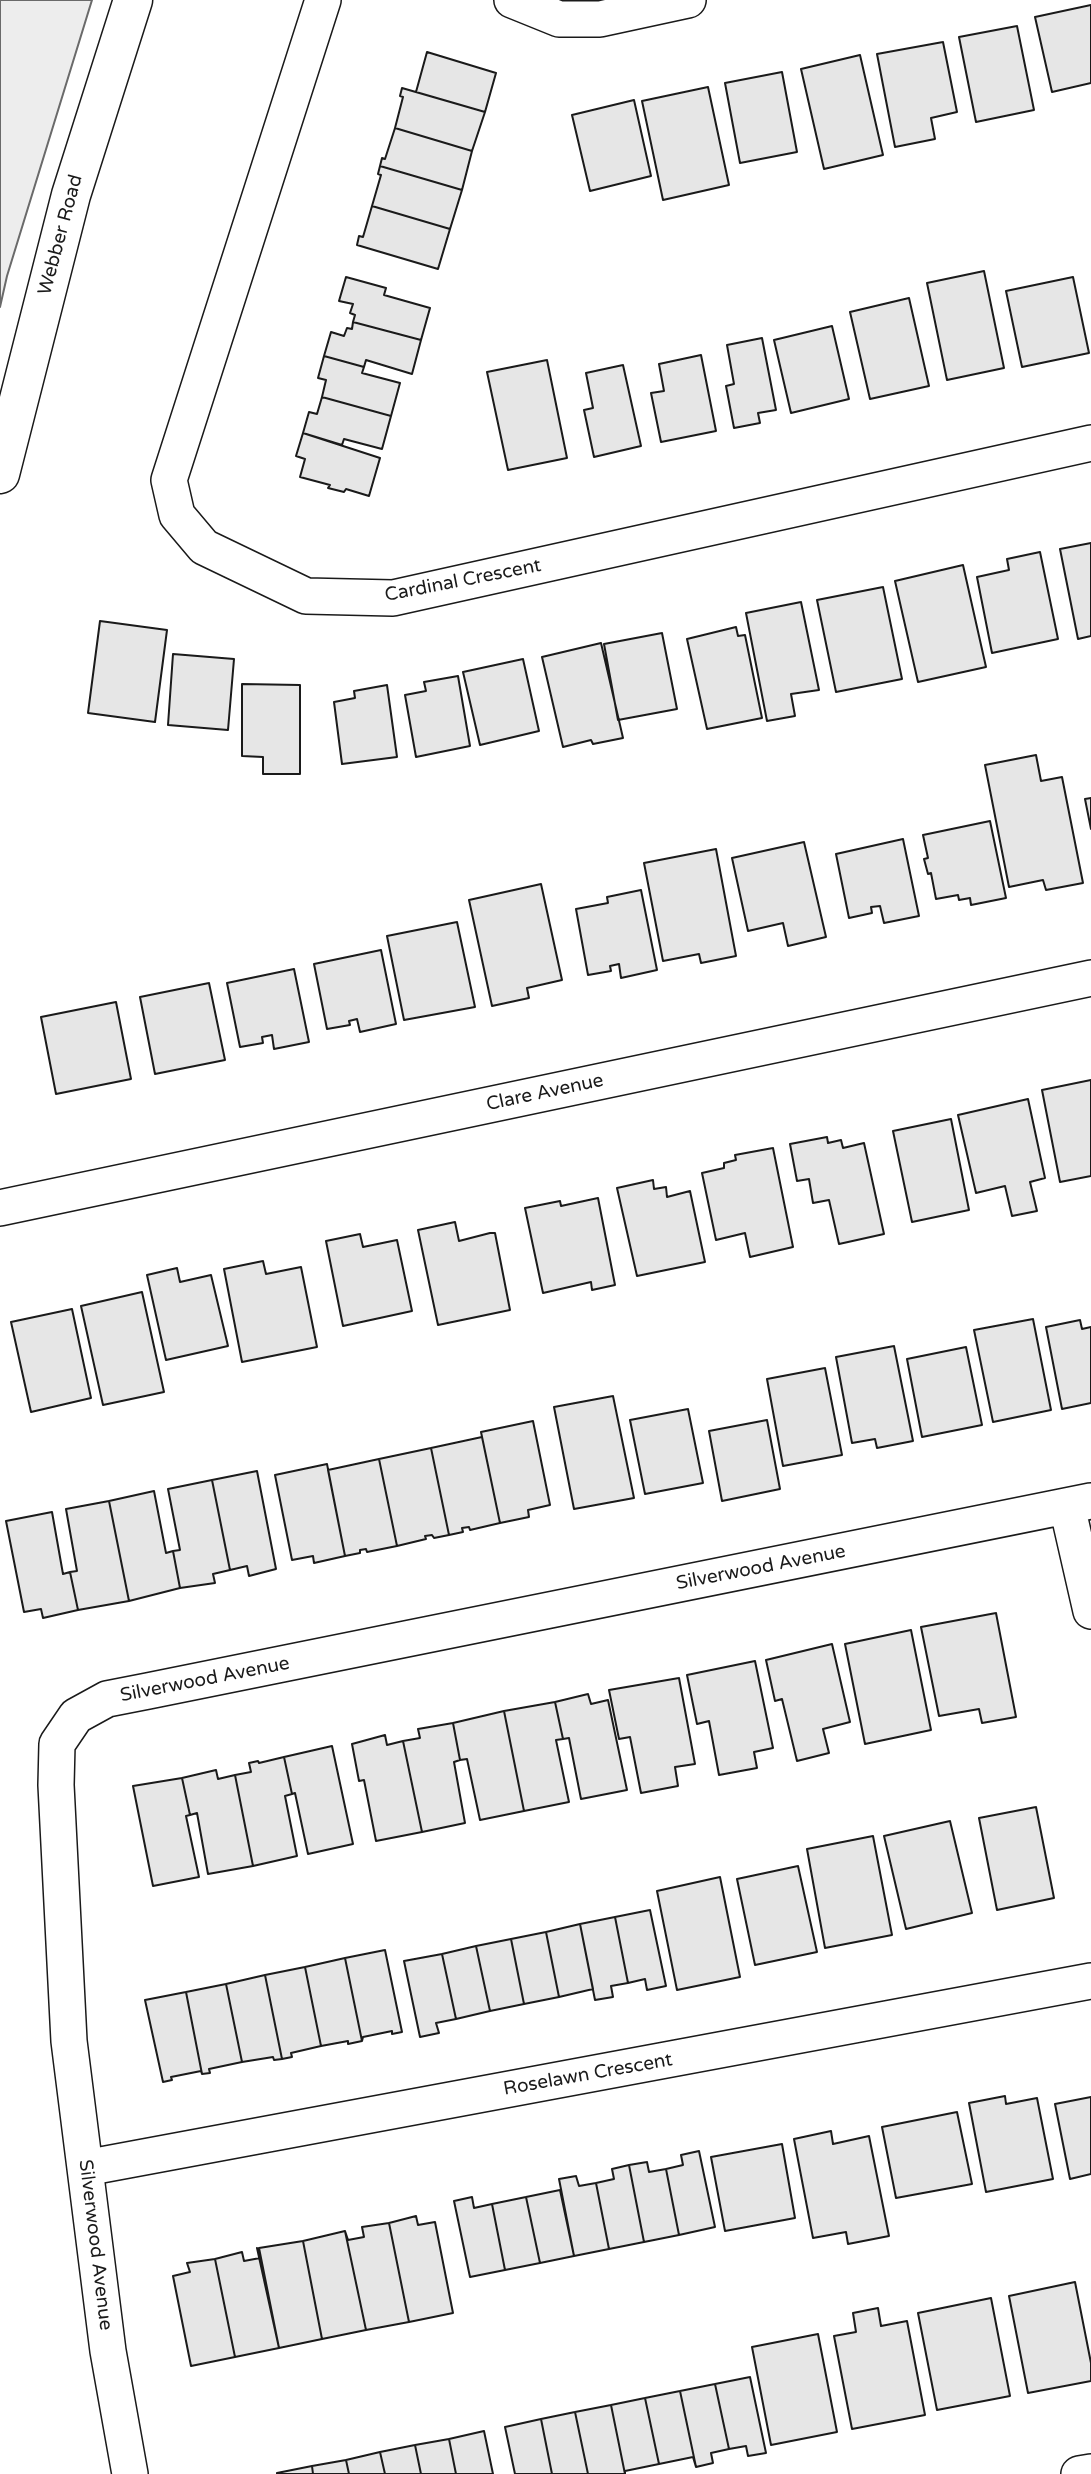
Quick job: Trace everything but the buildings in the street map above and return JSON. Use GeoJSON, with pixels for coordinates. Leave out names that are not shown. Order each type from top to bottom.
{"type":"FeatureCollection","features":[{"type":"Feature","properties":{"kind":"main road","name":"Webber Road"},"geometry":{"type":"LineString","coordinates":[[0,474],[71,195],[111,62],[133,0]]}},
{"type":"Feature","properties":{"kind":"street","name":"Cardinal Crescent"},"geometry":{"type":"LineString","coordinates":[[323,0],[169,480],[177,515],[204,547],[306,596],[393,598],[1091,443]]}},
{"type":"Feature","properties":{"kind":"street"},"geometry":{"type":"LineString","coordinates":[[512,0],[559,19],[600,19],[688,0]]}},
{"type":"Feature","properties":{"kind":"street","name":"Clare Avenue"},"geometry":{"type":"LineString","coordinates":[[0,1208],[1091,978]]}},
{"type":"Feature","properties":{"kind":"street"},"geometry":{"type":"LineString","coordinates":[[1079,1504],[1091,1611]]}},
{"type":"Feature","properties":{"kind":"street","name":"Silverwood Avenue"},"geometry":{"type":"LineString","coordinates":[[130,2474],[108,2351],[69,2041],[56,1785],[57,1744],[76,1716],[107,1699],[1079,1504]]}},
{"type":"Feature","properties":{"kind":"street","name":"Roselawn Crescent"},"geometry":{"type":"LineString","coordinates":[[85,2168],[1091,1981]]}},
{"type":"Feature","properties":{"kind":"street"},"geometry":{"type":"LineString","coordinates":[[1079,2474],[1091,2472]]}},
{"type":"Feature","properties":{"kind":"shaded area"},"geometry":{"type":"Polygon","coordinates":[[[0,0],[92,0],[7,276],[0,307],[0,0]]]}}]}
